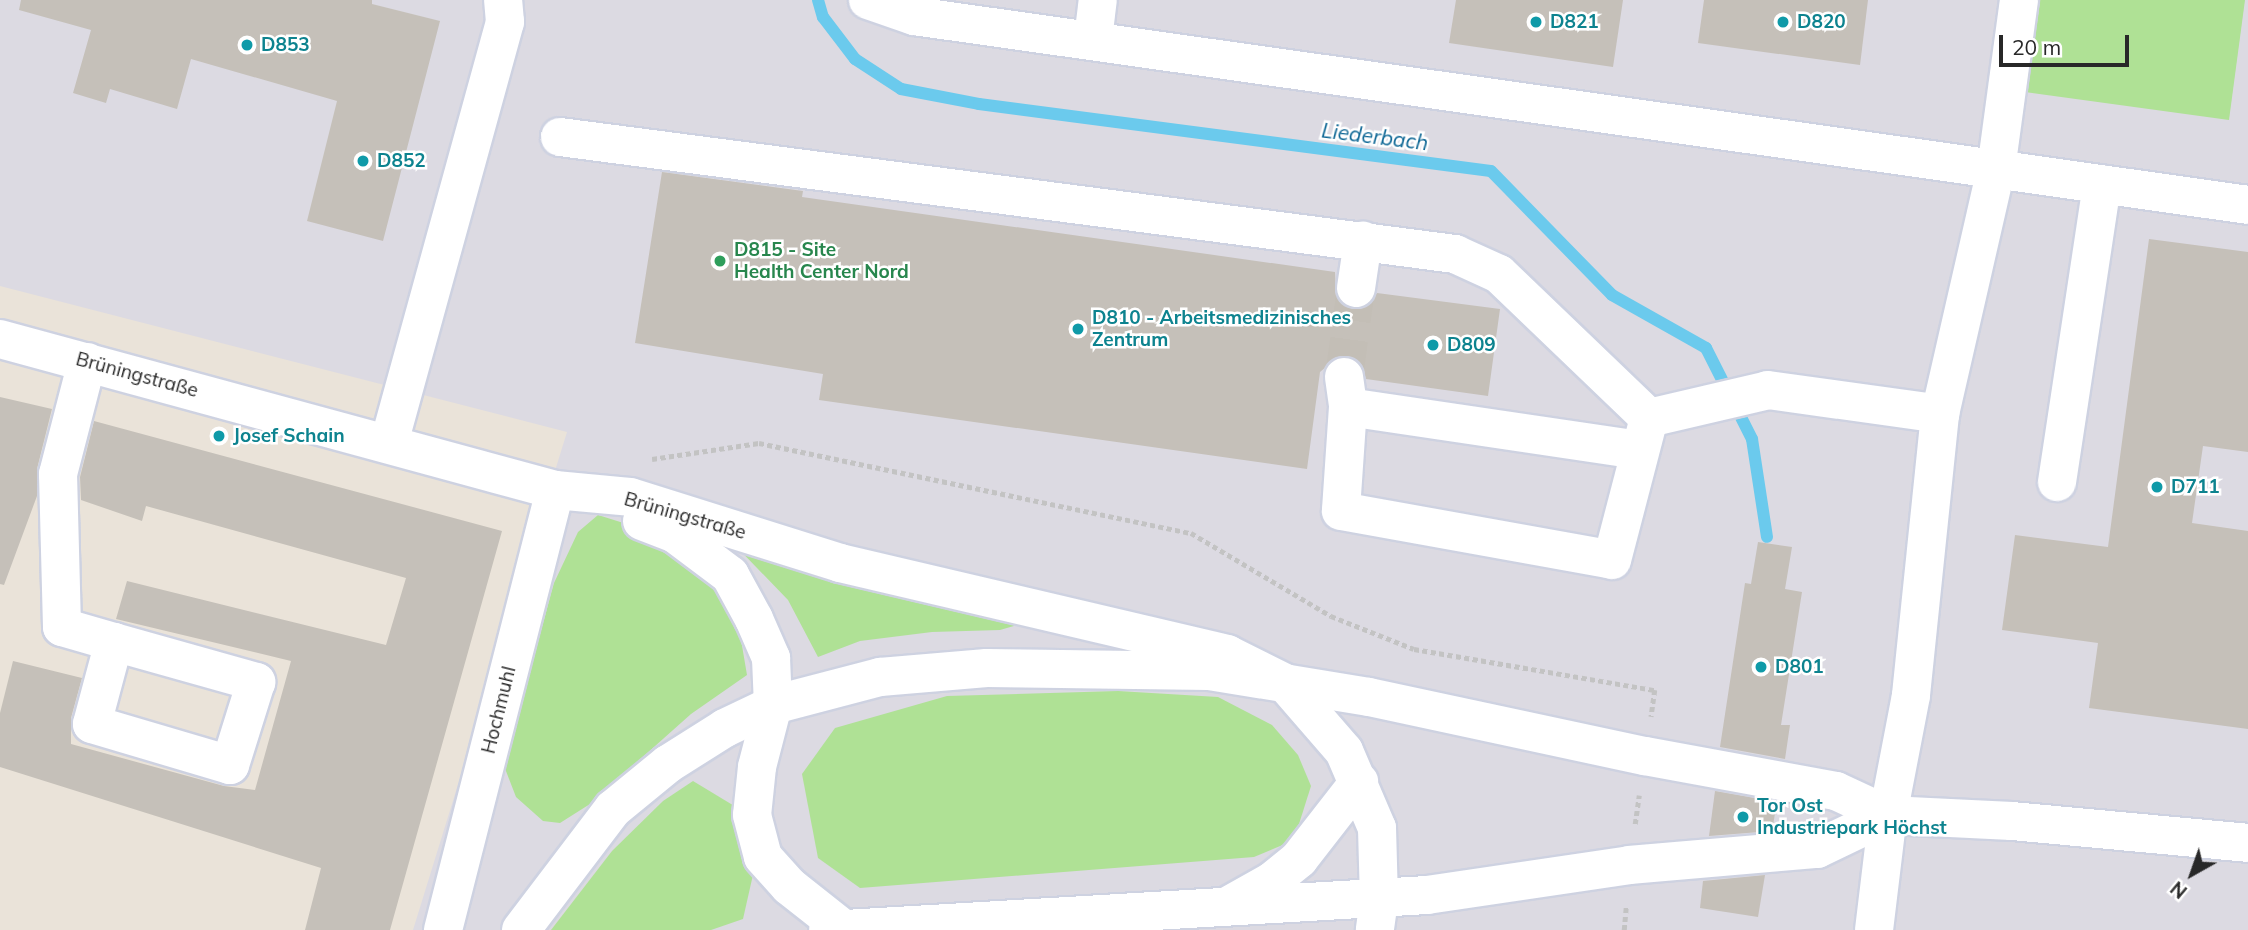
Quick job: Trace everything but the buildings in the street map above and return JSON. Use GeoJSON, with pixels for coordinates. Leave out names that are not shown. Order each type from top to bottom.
{"type":"FeatureCollection","features":[{"type":"Feature","properties":{"kind":"street"},"geometry":{"type":"LineString","coordinates":[[389,443],[505,22],[503,0]]}},
{"type":"Feature","properties":{"kind":"street"},"geometry":{"type":"LineString","coordinates":[[868,0],[914,16],[1093,39],[2248,205]]}},
{"type":"Feature","properties":{"kind":"street"},"geometry":{"type":"LineString","coordinates":[[1093,39],[1098,0]]}},
{"type":"Feature","properties":{"kind":"street"},"geometry":{"type":"LineString","coordinates":[[1874,930],[1888,815],[1911,695],[1940,414],[1996,170],[2020,0]]}},
{"type":"Feature","properties":{"kind":"street"},"geometry":{"type":"LineString","coordinates":[[560,137],[1455,254],[1499,274],[1645,434]]}},
{"type":"Feature","properties":{"kind":"street"},"geometry":{"type":"LineString","coordinates":[[2057,482],[2102,184]]}},
{"type":"Feature","properties":{"kind":"street"},"geometry":{"type":"LineString","coordinates":[[1356,288],[1363,242]]}},
{"type":"Feature","properties":{"kind":"street","name":"Brüningstraße"},"geometry":{"type":"LineString","coordinates":[[0,339],[555,490],[630,497],[840,563],[1227,654],[1285,683]]}},
{"type":"Feature","properties":{"kind":"street"},"geometry":{"type":"LineString","coordinates":[[87,362],[58,474],[62,627],[114,642]]}},
{"type":"Feature","properties":{"kind":"street"},"geometry":{"type":"LineString","coordinates":[[1645,434],[1612,560],[1341,511],[1346,392],[1645,434],[1706,404],[1768,390],[1940,414]]}},
{"type":"Feature","properties":{"kind":"street"},"geometry":{"type":"LineString","coordinates":[[555,490],[674,533],[730,575],[771,658],[773,705],[757,767],[752,815],[763,857],[789,886],[835,929],[1223,908],[1377,915],[1629,865],[1817,849],[1888,815]]}},
{"type":"Feature","properties":{"kind":"street","name":"Hochmuhl"},"geometry":{"type":"LineString","coordinates":[[443,930],[555,490]]}},
{"type":"Feature","properties":{"kind":"street"},"geometry":{"type":"LineString","coordinates":[[521,930],[613,809],[668,764],[773,705],[880,677],[987,668],[1209,671],[1285,683],[1644,756],[1836,791],[1888,815],[2012,821],[2248,843]]}},
{"type":"Feature","properties":{"kind":"street"},"geometry":{"type":"LineString","coordinates":[[1285,683],[1344,751],[1359,782],[1377,828],[1377,915]]}},
{"type":"Feature","properties":{"kind":"street"},"geometry":{"type":"LineString","coordinates":[[1223,908],[1272,881],[1299,859],[1359,782]]}},
{"type":"Feature","properties":{"kind":"path"},"geometry":{"type":"LineString","coordinates":[[646,460],[759,443],[1191,533],[1331,616],[1414,649],[1655,690],[1629,865],[1624,930]]}},
{"type":"Feature","properties":{"kind":"shaded area"},"geometry":{"type":"Polygon","coordinates":[[[0,0],[2248,0],[2248,930],[413,930],[567,432],[0,286],[0,0]]]}},
{"type":"Feature","properties":{"kind":"green space"},"geometry":{"type":"Polygon","coordinates":[[[2037,0],[2245,0],[2229,120],[2025,92],[2037,0]]]}},
{"type":"Feature","properties":{"kind":"green space"},"geometry":{"type":"Polygon","coordinates":[[[598,515],[649,531],[719,582],[738,622],[747,675],[691,714],[590,804],[560,823],[543,821],[516,797],[504,766],[554,583],[578,532],[598,515]]]}},
{"type":"Feature","properties":{"kind":"green space"},"geometry":{"type":"Polygon","coordinates":[[[730,540],[1021,624],[1000,630],[932,632],[860,641],[818,657],[788,600],[730,540]]]}},
{"type":"Feature","properties":{"kind":"green space"},"geometry":{"type":"Polygon","coordinates":[[[1118,691],[1218,697],[1272,725],[1298,755],[1311,786],[1299,824],[1285,844],[1254,857],[860,888],[818,858],[802,774],[835,728],[947,696],[1118,691]]]}},
{"type":"Feature","properties":{"kind":"green space"},"geometry":{"type":"Polygon","coordinates":[[[693,781],[736,807],[757,857],[743,919],[711,930],[551,930],[612,851],[663,801],[693,781]]]}},
{"type":"Feature","properties":{"kind":"waterway","name":"Liederbach"},"geometry":{"type":"LineString","coordinates":[[818,0],[823,17],[855,59],[901,89],[979,104],[1491,171],[1612,295],[1706,348],[1752,439],[1767,537]]}},
{"type":"Feature","properties":{"kind":"tunnel"},"geometry":{"type":"LineString","coordinates":[[1344,377],[1356,288]]}},
{"type":"Feature","properties":{"kind":"place","name":"D821"},"geometry":{"type":"Point","coordinates":[1536,22]}},
{"type":"Feature","properties":{"kind":"place","name":"D820"},"geometry":{"type":"Point","coordinates":[1783,22]}},
{"type":"Feature","properties":{"kind":"place","name":"D853"},"geometry":{"type":"Point","coordinates":[247,45]}},
{"type":"Feature","properties":{"kind":"place","name":"D852"},"geometry":{"type":"Point","coordinates":[363,161]}},
{"type":"Feature","properties":{"kind":"place","name":"D815 - Site Health Center Nord"},"geometry":{"type":"Point","coordinates":[720,261]}},
{"type":"Feature","properties":{"kind":"place","name":"D810 - Arbeitsmedizinisches Zentrum"},"geometry":{"type":"Point","coordinates":[1078,329]}},
{"type":"Feature","properties":{"kind":"place","name":"D809"},"geometry":{"type":"Point","coordinates":[1433,345]}},
{"type":"Feature","properties":{"kind":"place","name":"Josef Schain"},"geometry":{"type":"Point","coordinates":[219,436]}},
{"type":"Feature","properties":{"kind":"place","name":"D711"},"geometry":{"type":"Point","coordinates":[2157,487]}},
{"type":"Feature","properties":{"kind":"place","name":"D801"},"geometry":{"type":"Point","coordinates":[1761,667]}},
{"type":"Feature","properties":{"kind":"place","name":"Tor Ost Industriepark Höchst"},"geometry":{"type":"Point","coordinates":[1743,817]}}]}
